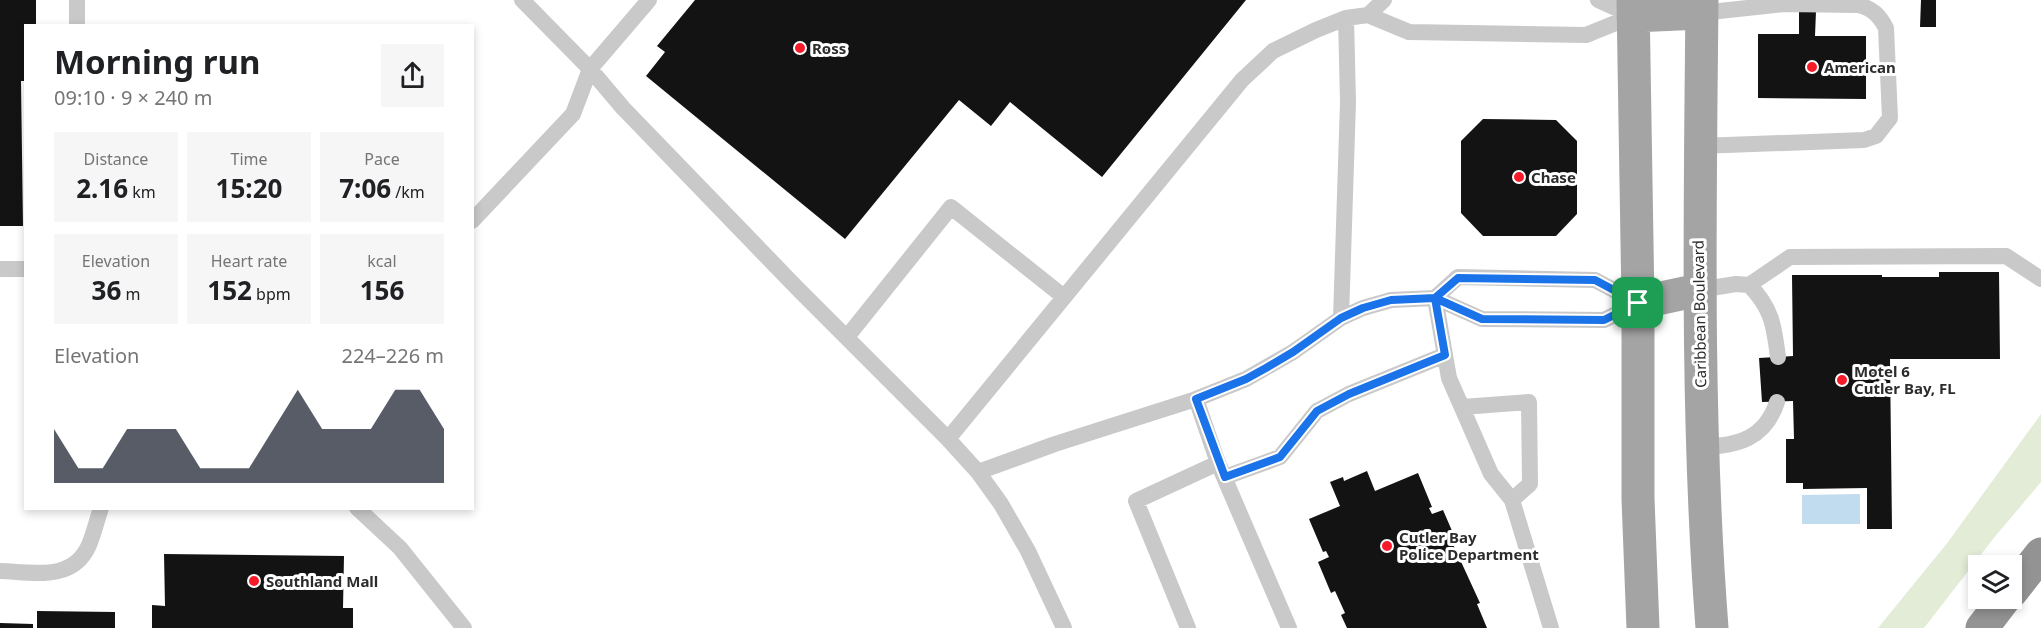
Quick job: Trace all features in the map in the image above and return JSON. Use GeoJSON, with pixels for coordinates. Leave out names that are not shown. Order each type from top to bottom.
{"type":"FeatureCollection","features":[{"type":"Feature","properties":{"kind":"highway"},"geometry":{"type":"LineString","coordinates":[[2022,578],[2041,554]]}},
{"type":"Feature","properties":{"kind":"highway"},"geometry":{"type":"LineString","coordinates":[[1982,628],[1997,609]]}},
{"type":"Feature","properties":{"kind":"main road"},"geometry":{"type":"LineString","coordinates":[[1643,628],[1638,499],[1638,303],[1633,8],[1702,7]]}},
{"type":"Feature","properties":{"kind":"main road","name":"Caribbean Boulevard"},"geometry":{"type":"LineString","coordinates":[[1702,7],[1699,290],[1702,447],[1712,628]]}},
{"type":"Feature","properties":{"kind":"main road"},"geometry":{"type":"LineString","coordinates":[[1638,303],[1699,290]]}},
{"type":"Feature","properties":{"kind":"lane"},"geometry":{"type":"LineString","coordinates":[[77,0],[77,24]]}},
{"type":"Feature","properties":{"kind":"lane"},"geometry":{"type":"LineString","coordinates":[[522,0],[590,69],[623,108],[978,472],[1028,551],[1064,628]]}},
{"type":"Feature","properties":{"kind":"lane"},"geometry":{"type":"LineString","coordinates":[[474,219],[573,114],[590,69],[649,0]]}},
{"type":"Feature","properties":{"kind":"lane"},"geometry":{"type":"LineString","coordinates":[[1368,15],[1384,0]]}},
{"type":"Feature","properties":{"kind":"lane"},"geometry":{"type":"LineString","coordinates":[[1598,0],[1633,8]]}},
{"type":"Feature","properties":{"kind":"lane"},"geometry":{"type":"LineString","coordinates":[[1700,146],[1864,140],[1876,136],[1890,118],[1886,28],[1880,17],[1870,8],[1858,5],[1784,4],[1702,7]]}},
{"type":"Feature","properties":{"kind":"lane"},"geometry":{"type":"LineString","coordinates":[[948,439],[1256,66],[1273,51],[1346,18],[1368,15],[1409,32],[1586,35],[1633,8]]}},
{"type":"Feature","properties":{"kind":"lane"},"geometry":{"type":"LineString","coordinates":[[1341,318],[1348,102],[1346,18]]}},
{"type":"Feature","properties":{"kind":"lane"},"geometry":{"type":"LineString","coordinates":[[847,337],[951,207],[1064,297]]}},
{"type":"Feature","properties":{"kind":"lane"},"geometry":{"type":"LineString","coordinates":[[1699,290],[1736,284],[1749,285],[1790,257],[2006,256],[2041,279]]}},
{"type":"Feature","properties":{"kind":"lane"},"geometry":{"type":"LineString","coordinates":[[0,269],[24,269]]}},
{"type":"Feature","properties":{"kind":"lane"},"geometry":{"type":"LineString","coordinates":[[1435,298],[1458,278],[1595,280],[1638,303]]}},
{"type":"Feature","properties":{"kind":"lane"},"geometry":{"type":"LineString","coordinates":[[1749,285],[1766,304],[1778,357]]}},
{"type":"Feature","properties":{"kind":"lane"},"geometry":{"type":"LineString","coordinates":[[1435,298],[1449,378],[1491,474],[1512,500],[1551,628]]}},
{"type":"Feature","properties":{"kind":"lane"},"geometry":{"type":"LineString","coordinates":[[978,472],[1055,444],[1196,399],[1246,379],[1293,352],[1341,318],[1363,308],[1391,300],[1435,298],[1482,319],[1604,320],[1638,303]]}},
{"type":"Feature","properties":{"kind":"lane"},"geometry":{"type":"LineString","coordinates":[[1188,628],[1136,501],[1222,470],[1280,457],[1317,411],[1341,398],[1445,355]]}},
{"type":"Feature","properties":{"kind":"lane"},"geometry":{"type":"LineString","coordinates":[[1196,399],[1222,470],[1289,628]]}},
{"type":"Feature","properties":{"kind":"lane"},"geometry":{"type":"LineString","coordinates":[[1462,407],[1529,402],[1530,484],[1512,500]]}},
{"type":"Feature","properties":{"kind":"lane"},"geometry":{"type":"LineString","coordinates":[[1702,447],[1724,447],[1743,442],[1762,428],[1777,402]]}},
{"type":"Feature","properties":{"kind":"lane"},"geometry":{"type":"LineString","coordinates":[[0,571],[52,572],[70,568],[88,546],[101,510]]}},
{"type":"Feature","properties":{"kind":"lane"},"geometry":{"type":"LineString","coordinates":[[359,510],[400,548],[464,628]]}},
{"type":"Feature","properties":{"kind":"green space"},"geometry":{"type":"Polygon","coordinates":[[[2041,414],[2041,482],[1981,555],[1968,555],[1968,571],[1924,628],[1878,628],[1948,542],[2041,414]]]}},
{"type":"Feature","properties":{"kind":"water"},"geometry":{"type":"Polygon","coordinates":[[[1860,494],[1860,524],[1802,524],[1802,495],[1860,494]]]}},
{"type":"Feature","properties":{"kind":"building"},"geometry":{"type":"Polygon","coordinates":[[[0,0],[36,0],[36,24],[24,24],[24,81],[21,81],[23,226],[0,226],[0,0]]]}},
{"type":"Feature","properties":{"kind":"building"},"geometry":{"type":"Polygon","coordinates":[[[695,0],[1246,0],[1102,177],[1010,102],[991,126],[959,100],[845,239],[646,76],[665,52],[657,46],[695,0]]]}},
{"type":"Feature","properties":{"kind":"building"},"geometry":{"type":"Polygon","coordinates":[[[1921,0],[1936,0],[1936,27],[1920,27],[1921,0]]]}},
{"type":"Feature","properties":{"kind":"building","name":"American"},"geometry":{"type":"Polygon","coordinates":[[[1799,11],[1816,11],[1815,36],[1866,36],[1866,99],[1758,98],[1758,34],[1799,34],[1799,11]]]}},
{"type":"Feature","properties":{"kind":"building","name":"Chase"},"geometry":{"type":"Polygon","coordinates":[[[1483,119],[1556,120],[1577,141],[1577,214],[1556,236],[1483,236],[1461,213],[1461,141],[1483,119]]]}},
{"type":"Feature","properties":{"kind":"building","name":"Motel 6 Cutler Bay, FL"},"geometry":{"type":"Polygon","coordinates":[[[1939,272],[1999,272],[2000,359],[1890,359],[1892,529],[1867,529],[1867,488],[1803,489],[1803,483],[1786,483],[1786,439],[1794,439],[1793,401],[1762,402],[1759,358],[1793,356],[1792,275],[1939,277],[1939,272]]]}},
{"type":"Feature","properties":{"kind":"building","name":"Cutler Bay Police Department"},"geometry":{"type":"Polygon","coordinates":[[[1367,471],[1375,491],[1418,473],[1432,507],[1429,508],[1432,514],[1443,510],[1456,540],[1452,542],[1480,603],[1477,604],[1487,628],[1347,628],[1341,615],[1345,613],[1335,591],[1331,593],[1318,562],[1329,557],[1326,551],[1323,552],[1309,519],[1340,506],[1330,482],[1343,477],[1344,481],[1367,471]]]}},
{"type":"Feature","properties":{"kind":"building","name":"Southland Mall"},"geometry":{"type":"Polygon","coordinates":[[[164,554],[344,556],[343,608],[353,608],[353,628],[152,628],[152,605],[165,606],[164,554]]]}},
{"type":"Feature","properties":{"kind":"building"},"geometry":{"type":"Polygon","coordinates":[[[37,611],[115,612],[115,628],[37,628],[37,611]]]}},
{"type":"Feature","properties":{"kind":"building"},"geometry":{"type":"Polygon","coordinates":[[[0,623],[33,624],[33,628],[0,628],[0,623]]]}},
{"type":"Feature","properties":{"kind":"place","name":"Ross"},"geometry":{"type":"Point","coordinates":[800,48]}},
{"type":"Feature","properties":{"kind":"place","name":"American"},"geometry":{"type":"Point","coordinates":[1812,67]}},
{"type":"Feature","properties":{"kind":"place","name":"Chase"},"geometry":{"type":"Point","coordinates":[1519,177]}},
{"type":"Feature","properties":{"kind":"place","name":"Motel 6 Cutler Bay, FL"},"geometry":{"type":"Point","coordinates":[1842,380]}},
{"type":"Feature","properties":{"kind":"place","name":"Cutler Bay Police Department"},"geometry":{"type":"Point","coordinates":[1387,546]}},
{"type":"Feature","properties":{"kind":"place","name":"Southland Mall"},"geometry":{"type":"Point","coordinates":[254,581]}},
{"type":"Feature","properties":{"kind":"route"},"geometry":{"type":"LineString","coordinates":[[1638,303],[1595,280],[1458,278],[1435,298],[1445,355],[1349,394],[1317,411],[1280,457],[1225,477],[1196,399],[1246,379],[1266,368],[1341,318],[1363,308],[1391,300],[1435,298],[1482,319],[1604,320],[1638,303]]}}]}
